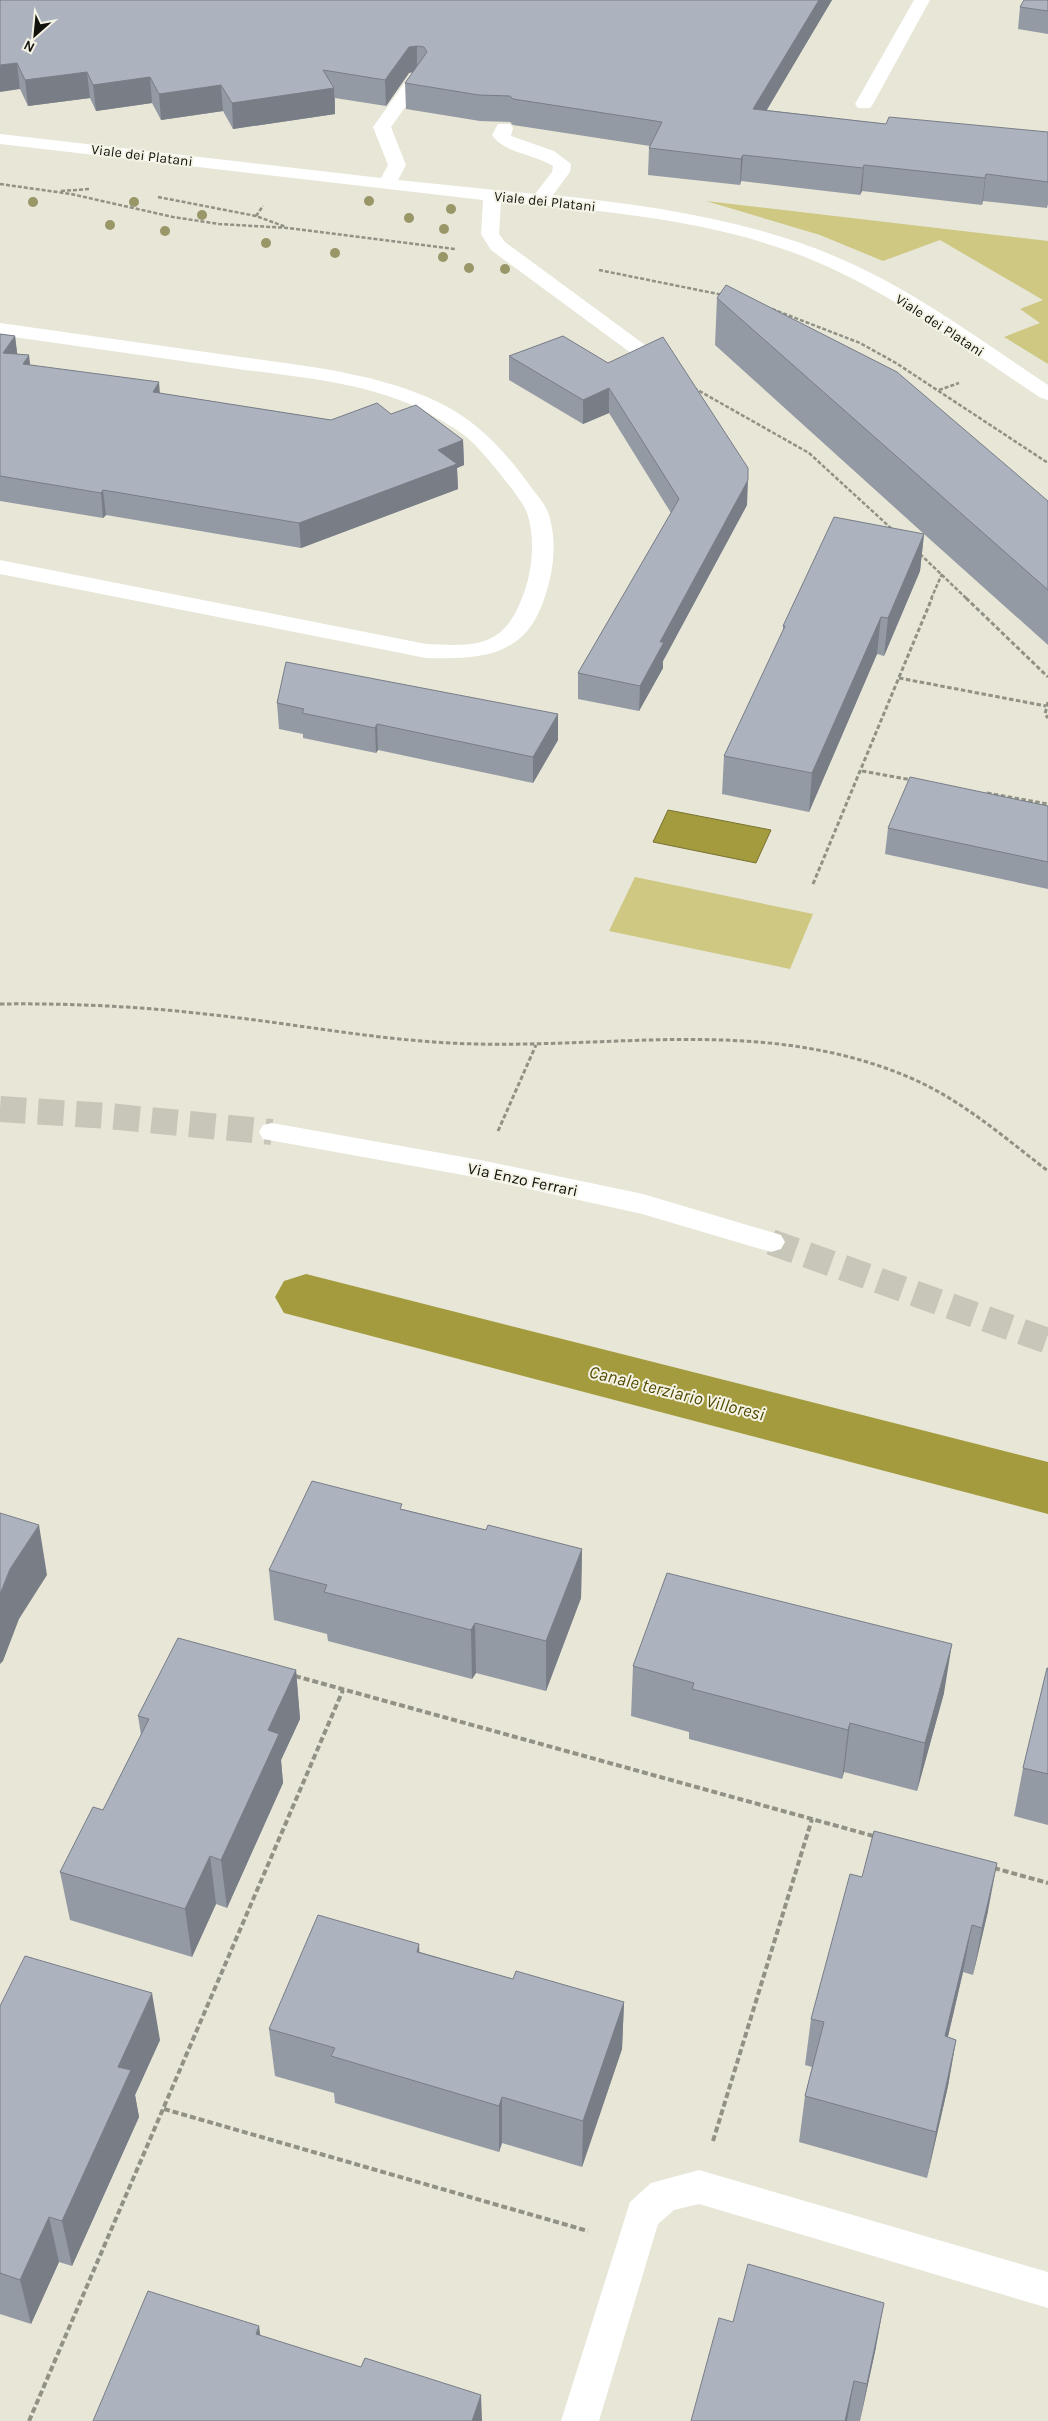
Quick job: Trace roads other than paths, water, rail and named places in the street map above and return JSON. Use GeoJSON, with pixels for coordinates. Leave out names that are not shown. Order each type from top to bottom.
{"type":"FeatureCollection","features":[{"type":"Feature","properties":{"kind":"street"},"geometry":{"type":"LineString","coordinates":[[864,104],[922,0]]}},
{"type":"Feature","properties":{"kind":"street"},"geometry":{"type":"LineString","coordinates":[[387,184],[397,165],[382,127],[417,78]]}},
{"type":"Feature","properties":{"kind":"street"},"geometry":{"type":"LineString","coordinates":[[504,128],[501,135],[504,140],[548,155],[562,164],[561,172],[540,200]]}},
{"type":"Feature","properties":{"kind":"street","name":"Viale dei Platani"},"geometry":{"type":"LineString","coordinates":[[0,139],[492,196],[617,208],[697,220],[737,229],[808,252],[866,278],[1048,394]]}},
{"type":"Feature","properties":{"kind":"street"},"geometry":{"type":"LineString","coordinates":[[0,155],[20,141]]}},
{"type":"Feature","properties":{"kind":"street"},"geometry":{"type":"LineString","coordinates":[[492,196],[490,234],[498,246],[638,349]]}},
{"type":"Feature","properties":{"kind":"street"},"geometry":{"type":"LineString","coordinates":[[0,329],[317,374],[385,389],[432,407],[479,437],[512,476],[538,513],[543,549],[540,581],[528,612],[513,636],[489,647],[462,652],[426,651],[0,567]]}},
{"type":"Feature","properties":{"kind":"street","name":"Via Enzo Ferrari"},"geometry":{"type":"LineString","coordinates":[[272,1132],[480,1169],[643,1204],[771,1242]]}},
{"type":"Feature","properties":{"kind":"street"},"geometry":{"type":"LineString","coordinates":[[580,2421],[643,2214],[664,2195],[699,2187],[1048,2290]]}},
{"type":"Feature","properties":{"kind":"waterway","name":"Canale terziario Villoresi"},"geometry":{"type":"LineString","coordinates":[[306,1297],[1048,1488]]}},
{"type":"Feature","properties":{"kind":"tunnel"},"geometry":{"type":"LineString","coordinates":[[0,1109],[108,1116],[272,1132]]}},
{"type":"Feature","properties":{"kind":"tunnel"},"geometry":{"type":"LineString","coordinates":[[771,1242],[1048,1341]]}}]}
